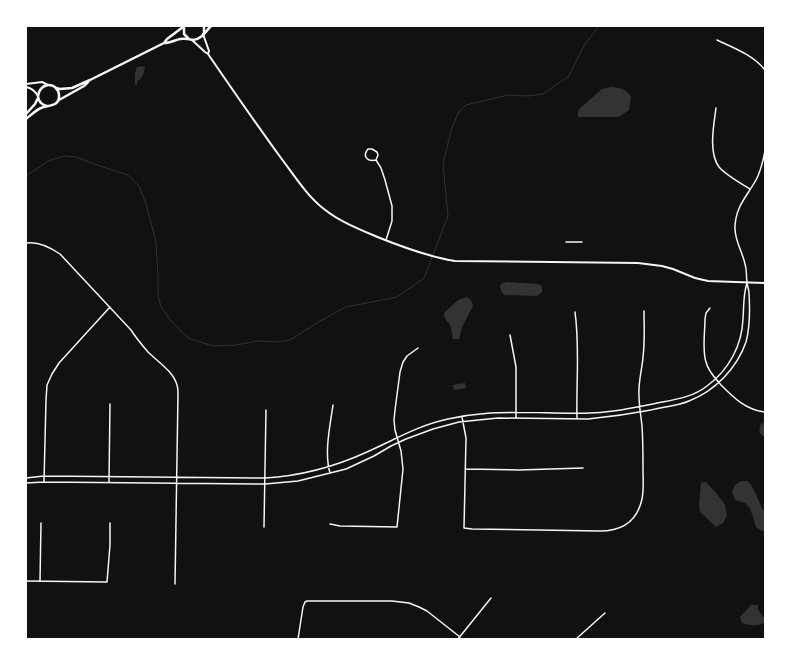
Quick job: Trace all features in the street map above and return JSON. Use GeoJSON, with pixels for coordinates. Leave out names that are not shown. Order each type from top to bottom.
{"type":"FeatureCollection","features":[{"type":"Feature","properties":{"kind":"main road"},"geometry":{"type":"LineString","coordinates":[[204,26],[204,34]]}},
{"type":"Feature","properties":{"kind":"main road"},"geometry":{"type":"LineString","coordinates":[[26,114],[35,104],[40,90],[45,86],[49,85],[60,89],[72,88],[164,43],[169,43],[179,39],[200,38],[211,26]]}},
{"type":"Feature","properties":{"kind":"main road"},"geometry":{"type":"LineString","coordinates":[[184,27],[184,34],[191,39]]}},
{"type":"Feature","properties":{"kind":"main road"},"geometry":{"type":"LineString","coordinates":[[164,43],[167,39],[184,27]]}},
{"type":"Feature","properties":{"kind":"main road"},"geometry":{"type":"LineString","coordinates":[[26,119],[39,108],[56,104],[58,100],[84,86],[90,80]]}},
{"type":"Feature","properties":{"kind":"main road"},"geometry":{"type":"LineString","coordinates":[[56,88],[59,94],[58,100]]}},
{"type":"Feature","properties":{"kind":"main road"},"geometry":{"type":"LineString","coordinates":[[38,97],[40,102],[47,106]]}},
{"type":"Feature","properties":{"kind":"street"},"geometry":{"type":"LineString","coordinates":[[204,34],[209,51],[208,54]]}},
{"type":"Feature","properties":{"kind":"street"},"geometry":{"type":"LineString","coordinates":[[191,39],[208,54],[246,109],[314,201],[340,220],[368,233],[444,260],[467,262],[638,263],[662,266],[701,280],[715,282],[765,283]]}},
{"type":"Feature","properties":{"kind":"street"},"geometry":{"type":"LineString","coordinates":[[717,40],[748,55],[757,61],[765,70]]}},
{"type":"Feature","properties":{"kind":"street"},"geometry":{"type":"LineString","coordinates":[[26,85],[42,82],[49,85]]}},
{"type":"Feature","properties":{"kind":"street"},"geometry":{"type":"LineString","coordinates":[[26,85],[36,92],[38,97]]}},
{"type":"Feature","properties":{"kind":"street"},"geometry":{"type":"LineString","coordinates":[[716,108],[713,144],[715,160],[719,167],[726,173],[750,189]]}},
{"type":"Feature","properties":{"kind":"street"},"geometry":{"type":"LineString","coordinates":[[376,160],[369,161],[366,158],[365,156],[368,149],[372,149],[377,152],[378,155],[376,160],[381,168],[392,206],[392,221],[386,240]]}},
{"type":"Feature","properties":{"kind":"street"},"geometry":{"type":"LineString","coordinates":[[26,483],[109,482],[265,484],[298,481],[346,469],[399,442],[433,429],[464,422],[516,418],[599,418],[679,404],[704,394],[719,383],[731,369],[746,341],[749,315],[749,292],[746,264],[738,245],[735,226],[739,206],[760,170],[765,151]]}},
{"type":"Feature","properties":{"kind":"street"},"geometry":{"type":"LineString","coordinates":[[566,242],[582,242]]}},
{"type":"Feature","properties":{"kind":"street"},"geometry":{"type":"LineString","coordinates":[[26,243],[41,244],[52,248],[60,254],[131,330],[149,353],[168,370],[177,384],[175,584]]}},
{"type":"Feature","properties":{"kind":"street"},"geometry":{"type":"LineString","coordinates":[[26,478],[44,476],[265,478],[288,476],[310,472],[340,463],[429,424],[446,420],[490,413],[600,412],[685,397],[707,386],[716,379],[732,359],[740,340],[743,327],[744,291],[747,283]]}},
{"type":"Feature","properties":{"kind":"street"},"geometry":{"type":"LineString","coordinates":[[44,482],[47,385],[59,363],[110,307]]}},
{"type":"Feature","properties":{"kind":"street"},"geometry":{"type":"LineString","coordinates":[[710,308],[706,313],[705,319],[704,357],[708,368],[732,397],[750,408],[765,412]]}},
{"type":"Feature","properties":{"kind":"street"},"geometry":{"type":"LineString","coordinates":[[462,417],[466,438],[464,469],[464,528],[600,531],[618,529],[624,526],[634,518],[642,500],[643,441],[640,412],[639,376],[644,346],[644,311]]}},
{"type":"Feature","properties":{"kind":"street"},"geometry":{"type":"LineString","coordinates":[[575,312],[578,346],[577,419]]}},
{"type":"Feature","properties":{"kind":"street"},"geometry":{"type":"LineString","coordinates":[[510,335],[516,367],[516,418]]}},
{"type":"Feature","properties":{"kind":"street"},"geometry":{"type":"LineString","coordinates":[[330,524],[340,526],[398,527],[403,469],[401,451],[394,420],[400,372],[407,356],[418,348]]}},
{"type":"Feature","properties":{"kind":"street"},"geometry":{"type":"LineString","coordinates":[[109,482],[110,404]]}},
{"type":"Feature","properties":{"kind":"street"},"geometry":{"type":"LineString","coordinates":[[330,473],[327,457],[333,405]]}},
{"type":"Feature","properties":{"kind":"street"},"geometry":{"type":"LineString","coordinates":[[264,527],[266,410]]}},
{"type":"Feature","properties":{"kind":"street"},"geometry":{"type":"LineString","coordinates":[[464,469],[519,470],[583,468]]}},
{"type":"Feature","properties":{"kind":"street"},"geometry":{"type":"LineString","coordinates":[[40,582],[41,523]]}},
{"type":"Feature","properties":{"kind":"street"},"geometry":{"type":"LineString","coordinates":[[26,582],[107,582],[110,523]]}},
{"type":"Feature","properties":{"kind":"street"},"geometry":{"type":"LineString","coordinates":[[298,639],[303,607],[307,601],[392,601],[409,603],[427,611],[459,638],[491,598]]}},
{"type":"Feature","properties":{"kind":"street"},"geometry":{"type":"LineString","coordinates":[[576,639],[605,613]]}},
{"type":"Feature","properties":{"kind":"shaded area"},"geometry":{"type":"Polygon","coordinates":[[[137,67],[145,67],[144,74],[137,82],[137,85],[135,85],[135,73],[137,67]]]}},
{"type":"Feature","properties":{"kind":"shaded area"},"geometry":{"type":"Polygon","coordinates":[[[611,87],[622,89],[629,94],[631,97],[629,110],[619,117],[578,117],[579,109],[602,89],[611,87]]]}},
{"type":"Feature","properties":{"kind":"shaded area"},"geometry":{"type":"Polygon","coordinates":[[[502,283],[538,284],[542,286],[542,292],[537,296],[505,295],[502,293],[500,286],[502,283]]]}},
{"type":"Feature","properties":{"kind":"shaded area"},"geometry":{"type":"Polygon","coordinates":[[[467,297],[471,300],[473,306],[462,327],[459,339],[453,339],[451,327],[445,318],[444,313],[458,300],[467,297]]]}},
{"type":"Feature","properties":{"kind":"shaded area"},"geometry":{"type":"Polygon","coordinates":[[[465,383],[466,388],[454,390],[453,385],[465,383]]]}},
{"type":"Feature","properties":{"kind":"shaded area"},"geometry":{"type":"Polygon","coordinates":[[[765,423],[765,437],[761,435],[760,432],[761,424],[765,423]]]}},
{"type":"Feature","properties":{"kind":"shaded area"},"geometry":{"type":"Polygon","coordinates":[[[741,481],[748,481],[753,488],[763,510],[765,510],[765,531],[762,531],[756,527],[750,508],[745,503],[735,500],[732,491],[735,485],[741,481]]]}},
{"type":"Feature","properties":{"kind":"shaded area"},"geometry":{"type":"Polygon","coordinates":[[[706,482],[725,505],[727,516],[723,523],[716,527],[700,512],[699,506],[701,483],[706,482]]]}},
{"type":"Feature","properties":{"kind":"shaded area"},"geometry":{"type":"Polygon","coordinates":[[[751,605],[758,605],[758,609],[765,618],[765,622],[756,625],[742,623],[740,617],[751,605]]]}},
{"type":"Feature","properties":{"kind":"waterway"},"geometry":{"type":"LineString","coordinates":[[26,176],[48,161],[64,156],[76,157],[128,175],[139,186],[146,204],[156,242],[158,295],[161,307],[172,322],[188,338],[213,346],[236,345],[258,341],[276,342],[290,340],[346,307],[397,297],[424,278],[448,216],[443,164],[451,131],[458,113],[466,105],[508,95],[528,96],[543,94],[569,76],[585,44],[599,26]]}}]}
